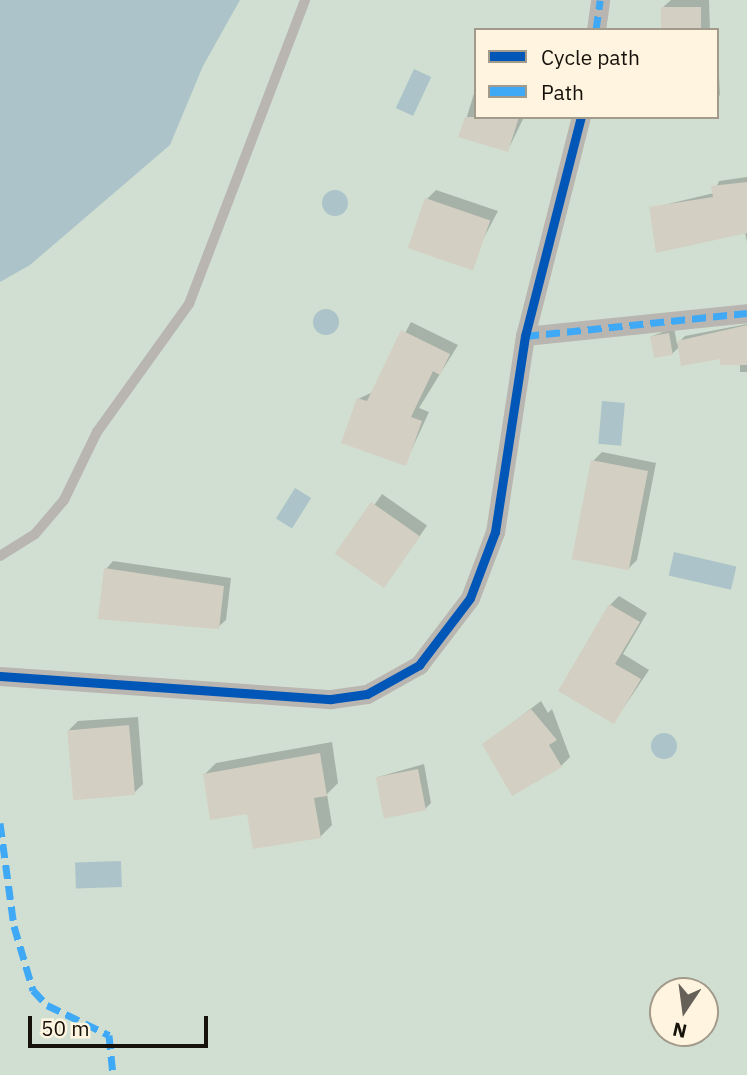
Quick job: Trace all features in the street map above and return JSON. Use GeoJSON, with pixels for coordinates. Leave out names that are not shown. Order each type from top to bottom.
{"type":"FeatureCollection","features":[{"type":"Feature","properties":{"kind":"street"},"geometry":{"type":"LineString","coordinates":[[596,28],[600,0]]}},
{"type":"Feature","properties":{"kind":"street"},"geometry":{"type":"LineString","coordinates":[[0,676],[331,699],[367,694],[410,671],[455,623],[484,568],[525,336],[580,119]]}},
{"type":"Feature","properties":{"kind":"street"},"geometry":{"type":"LineString","coordinates":[[525,336],[747,313]]}},
{"type":"Feature","properties":{"kind":"lane"},"geometry":{"type":"LineString","coordinates":[[0,556],[35,534],[64,500],[97,432],[189,304],[305,0]]}},
{"type":"Feature","properties":{"kind":"green space"},"geometry":{"type":"Polygon","coordinates":[[[0,0],[747,0],[747,1075],[0,1075],[0,0]]]}},
{"type":"Feature","properties":{"kind":"water"},"geometry":{"type":"Polygon","coordinates":[[[0,0],[240,0],[203,66],[170,145],[30,265],[0,282],[0,0]]]}},
{"type":"Feature","properties":{"kind":"water"},"geometry":{"type":"Polygon","coordinates":[[[414,69],[431,77],[413,116],[396,108],[414,69]]]}},
{"type":"Feature","properties":{"kind":"water"},"geometry":{"type":"Polygon","coordinates":[[[335,190],[344,194],[348,203],[344,212],[335,216],[326,212],[322,203],[326,194],[335,190]]]}},
{"type":"Feature","properties":{"kind":"water"},"geometry":{"type":"Polygon","coordinates":[[[326,309],[335,313],[339,322],[335,331],[326,335],[317,331],[313,322],[317,313],[326,309]]]}},
{"type":"Feature","properties":{"kind":"water"},"geometry":{"type":"Polygon","coordinates":[[[602,401],[625,403],[621,446],[598,444],[602,401]]]}},
{"type":"Feature","properties":{"kind":"water"},"geometry":{"type":"Polygon","coordinates":[[[295,488],[311,498],[292,529],[276,519],[295,488]]]}},
{"type":"Feature","properties":{"kind":"water"},"geometry":{"type":"Polygon","coordinates":[[[674,552],[736,566],[731,590],[669,575],[674,552]]]}},
{"type":"Feature","properties":{"kind":"water"},"geometry":{"type":"Polygon","coordinates":[[[664,733],[673,737],[677,746],[673,755],[664,759],[655,755],[651,746],[655,737],[664,733]]]}},
{"type":"Feature","properties":{"kind":"water"},"geometry":{"type":"Polygon","coordinates":[[[121,861],[122,887],[76,889],[75,863],[121,861]]]}},
{"type":"Feature","properties":{"kind":"building"},"geometry":{"type":"Polygon","coordinates":[[[661,7],[701,7],[701,28],[661,28],[661,7]]]}},
{"type":"Feature","properties":{"kind":"building"},"geometry":{"type":"Polygon","coordinates":[[[465,117],[518,119],[508,152],[458,137],[465,117]]]}},
{"type":"Feature","properties":{"kind":"building"},"geometry":{"type":"Polygon","coordinates":[[[747,182],[747,233],[656,253],[649,207],[713,197],[711,186],[747,182]]]}},
{"type":"Feature","properties":{"kind":"building"},"geometry":{"type":"Polygon","coordinates":[[[425,198],[490,220],[473,271],[408,248],[425,198]]]}},
{"type":"Feature","properties":{"kind":"building"},"geometry":{"type":"Polygon","coordinates":[[[747,325],[747,365],[720,365],[720,359],[681,366],[677,341],[747,325]]]}},
{"type":"Feature","properties":{"kind":"building"},"geometry":{"type":"Polygon","coordinates":[[[401,330],[450,354],[440,375],[433,371],[411,417],[422,421],[406,466],[341,443],[357,398],[367,401],[401,330]]]}},
{"type":"Feature","properties":{"kind":"building"},"geometry":{"type":"Polygon","coordinates":[[[669,333],[673,355],[654,358],[650,336],[669,333]]]}},
{"type":"Feature","properties":{"kind":"building"},"geometry":{"type":"Polygon","coordinates":[[[591,460],[648,471],[629,570],[572,559],[591,460]]]}},
{"type":"Feature","properties":{"kind":"building"},"geometry":{"type":"Polygon","coordinates":[[[371,502],[420,536],[384,588],[335,554],[371,502]]]}},
{"type":"Feature","properties":{"kind":"building"},"geometry":{"type":"Polygon","coordinates":[[[104,568],[224,586],[219,629],[98,619],[104,568]]]}},
{"type":"Feature","properties":{"kind":"building"},"geometry":{"type":"Polygon","coordinates":[[[609,604],[640,622],[615,664],[641,679],[614,724],[558,691],[609,604]]]}},
{"type":"Feature","properties":{"kind":"building"},"geometry":{"type":"Polygon","coordinates":[[[531,709],[557,740],[549,745],[562,767],[512,796],[482,744],[531,709]]]}},
{"type":"Feature","properties":{"kind":"building"},"geometry":{"type":"Polygon","coordinates":[[[129,725],[135,795],[73,800],[67,730],[129,725]]]}},
{"type":"Feature","properties":{"kind":"building"},"geometry":{"type":"Polygon","coordinates":[[[320,753],[327,796],[314,798],[321,838],[253,849],[247,814],[210,820],[203,774],[320,753]]]}},
{"type":"Feature","properties":{"kind":"building"},"geometry":{"type":"Polygon","coordinates":[[[418,769],[426,810],[384,818],[376,777],[418,769]]]}},
{"type":"Feature","properties":{"kind":"marked path"},"geometry":{"type":"LineString","coordinates":[[596,28],[600,0]]}},
{"type":"Feature","properties":{"kind":"marked path"},"geometry":{"type":"LineString","coordinates":[[525,336],[747,313]]}},
{"type":"Feature","properties":{"kind":"marked path"},"geometry":{"type":"LineString","coordinates":[[0,823],[14,926],[33,990],[47,1005],[109,1035],[113,1075]]}},
{"type":"Feature","properties":{"kind":"cycle path"},"geometry":{"type":"LineString","coordinates":[[0,676],[331,699],[367,694],[419,665],[470,598],[495,532],[525,336],[580,119]]}}]}
